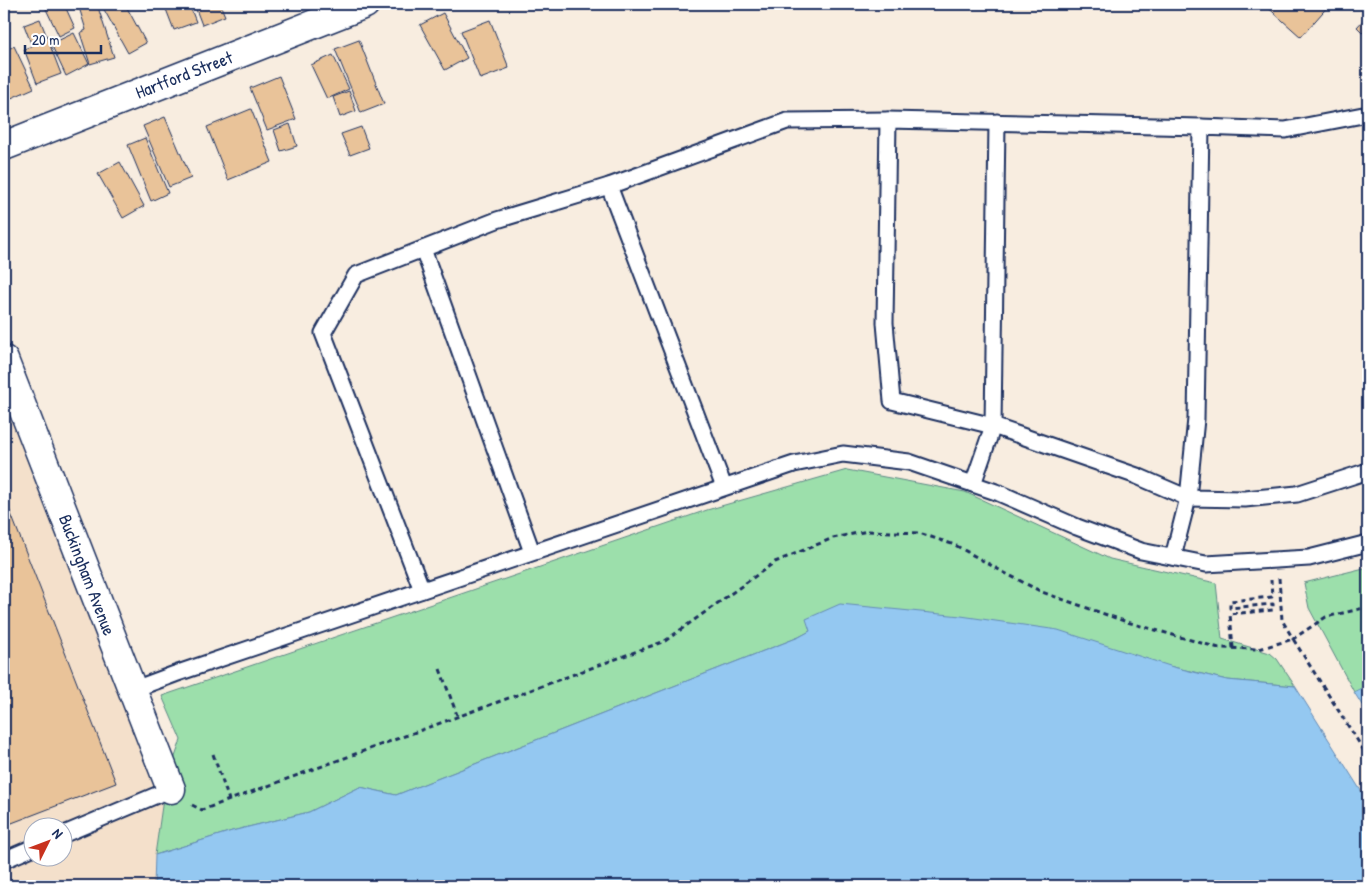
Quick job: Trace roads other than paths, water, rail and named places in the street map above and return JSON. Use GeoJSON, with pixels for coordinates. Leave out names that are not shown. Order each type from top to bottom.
{"type":"FeatureCollection","features":[{"type":"Feature","properties":{"kind":"street","name":"Hartford Street"},"geometry":{"type":"LineString","coordinates":[[4,146],[365,4]]}},
{"type":"Feature","properties":{"kind":"street","name":"Buckingham Avenue"},"geometry":{"type":"LineString","coordinates":[[4,360],[171,789]]}},
{"type":"Feature","properties":{"kind":"lane"},"geometry":{"type":"LineString","coordinates":[[422,590],[323,333],[356,275],[497,220],[609,186],[787,121],[888,120],[1285,130],[1368,114]]}},
{"type":"Feature","properties":{"kind":"lane"},"geometry":{"type":"LineString","coordinates":[[888,120],[885,323],[892,401],[992,426],[1136,476],[1188,498],[1245,499],[1297,494],[1368,470]]}},
{"type":"Feature","properties":{"kind":"lane"},"geometry":{"type":"LineString","coordinates":[[973,484],[992,426],[997,122]]}},
{"type":"Feature","properties":{"kind":"lane"},"geometry":{"type":"LineString","coordinates":[[1172,557],[1188,498],[1196,419],[1201,128]]}},
{"type":"Feature","properties":{"kind":"lane"},"geometry":{"type":"LineString","coordinates":[[609,186],[724,487]]}},
{"type":"Feature","properties":{"kind":"lane"},"geometry":{"type":"LineString","coordinates":[[423,249],[532,552]]}},
{"type":"Feature","properties":{"kind":"lane"},"geometry":{"type":"LineString","coordinates":[[132,690],[724,487],[794,464],[843,454],[909,462],[999,493],[1077,527],[1141,551],[1206,564],[1309,558],[1368,543]]}},
{"type":"Feature","properties":{"kind":"lane"},"geometry":{"type":"LineString","coordinates":[[72,831],[171,789]]}},
{"type":"Feature","properties":{"kind":"lane"},"geometry":{"type":"LineString","coordinates":[[4,860],[22,852]]}},
{"type":"Feature","properties":{"kind":"water"},"geometry":{"type":"Polygon","coordinates":[[[840,604],[961,616],[1058,630],[1173,667],[1227,680],[1295,686],[1368,802],[1368,886],[154,886],[155,855],[232,831],[309,812],[360,787],[396,795],[799,637],[810,631],[806,619],[840,604]]]}},
{"type":"Feature","properties":{"kind":"water"},"geometry":{"type":"Polygon","coordinates":[[[1368,685],[1368,715],[1354,692],[1368,685]]]}}]}
